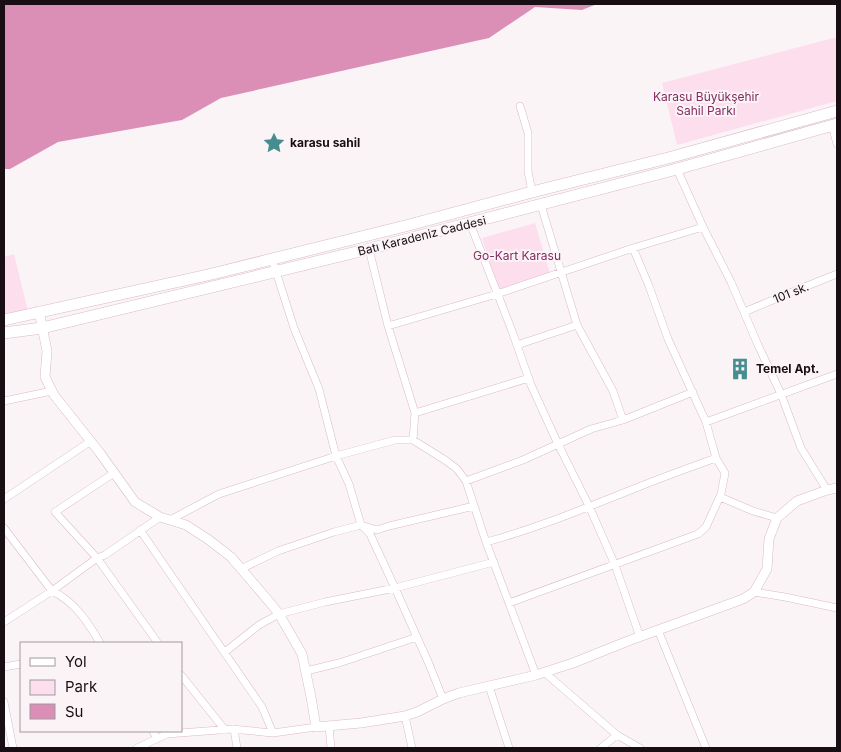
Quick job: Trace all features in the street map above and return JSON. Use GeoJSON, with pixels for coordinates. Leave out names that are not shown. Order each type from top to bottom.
{"type":"FeatureCollection","features":[{"type":"Feature","properties":{"kind":"main road","name":"Batı Karadeniz Caddesi"},"geometry":{"type":"LineString","coordinates":[[4,320],[212,274],[400,227],[672,157],[837,111]]}},
{"type":"Feature","properties":{"kind":"main road","name":"Batı Karadeniz Caddesi"},"geometry":{"type":"LineString","coordinates":[[4,334],[42,328],[370,250],[677,169],[835,124]]}},
{"type":"Feature","properties":{"kind":"street"},"geometry":{"type":"LineString","coordinates":[[520,106],[528,132],[528,171],[532,192]]}},
{"type":"Feature","properties":{"kind":"street"},"geometry":{"type":"LineString","coordinates":[[835,124],[837,144]]}},
{"type":"Feature","properties":{"kind":"street"},"geometry":{"type":"LineString","coordinates":[[672,157],[703,227],[732,282],[781,394],[801,448],[827,490]]}},
{"type":"Feature","properties":{"kind":"street"},"geometry":{"type":"LineString","coordinates":[[540,205],[577,325],[614,391],[623,420]]}},
{"type":"Feature","properties":{"kind":"street"},"geometry":{"type":"LineString","coordinates":[[470,223],[529,378],[615,565],[640,637]]}},
{"type":"Feature","properties":{"kind":"street"},"geometry":{"type":"LineString","coordinates":[[388,326],[497,294],[632,248],[703,227]]}},
{"type":"Feature","properties":{"kind":"street"},"geometry":{"type":"LineString","coordinates":[[509,603],[698,534],[706,527],[720,497],[725,473],[716,458],[706,422],[668,338],[649,286],[632,248]]}},
{"type":"Feature","properties":{"kind":"street"},"geometry":{"type":"LineString","coordinates":[[370,250],[388,326],[415,413],[413,440]]}},
{"type":"Feature","properties":{"kind":"street"},"geometry":{"type":"LineString","coordinates":[[272,259],[294,328],[319,389],[336,456],[349,484],[361,525],[370,534],[443,699]]}},
{"type":"Feature","properties":{"kind":"street","name":"101 sk."},"geometry":{"type":"LineString","coordinates":[[744,312],[837,274]]}},
{"type":"Feature","properties":{"kind":"street"},"geometry":{"type":"LineString","coordinates":[[39,312],[47,351],[45,377],[52,390],[135,502],[160,517],[186,525],[231,557],[279,614],[302,654],[316,727]]}},
{"type":"Feature","properties":{"kind":"street"},"geometry":{"type":"LineString","coordinates":[[517,345],[577,325]]}},
{"type":"Feature","properties":{"kind":"street"},"geometry":{"type":"LineString","coordinates":[[706,422],[837,374]]}},
{"type":"Feature","properties":{"kind":"street"},"geometry":{"type":"LineString","coordinates":[[415,413],[529,378]]}},
{"type":"Feature","properties":{"kind":"street"},"geometry":{"type":"LineString","coordinates":[[4,401],[52,390]]}},
{"type":"Feature","properties":{"kind":"street"},"geometry":{"type":"LineString","coordinates":[[466,481],[523,460],[591,429],[623,420],[692,392]]}},
{"type":"Feature","properties":{"kind":"street"},"geometry":{"type":"LineString","coordinates":[[170,520],[219,494],[336,456],[395,440],[413,440],[445,460],[466,481],[509,603],[540,674],[617,735],[640,748]]}},
{"type":"Feature","properties":{"kind":"street"},"geometry":{"type":"LineString","coordinates":[[4,499],[91,441]]}},
{"type":"Feature","properties":{"kind":"street"},"geometry":{"type":"LineString","coordinates":[[486,542],[525,530],[716,458]]}},
{"type":"Feature","properties":{"kind":"street"},"geometry":{"type":"LineString","coordinates":[[114,472],[55,512],[97,558],[157,642]]}},
{"type":"Feature","properties":{"kind":"street"},"geometry":{"type":"LineString","coordinates":[[137,748],[167,734],[234,729],[273,733],[316,727],[361,724],[405,716],[443,699],[540,674],[573,663],[743,599],[754,592],[768,570],[769,538],[778,518],[798,501],[837,488]]}},
{"type":"Feature","properties":{"kind":"street"},"geometry":{"type":"LineString","coordinates":[[720,497],[753,511],[778,518]]}},
{"type":"Feature","properties":{"kind":"street"},"geometry":{"type":"LineString","coordinates":[[241,568],[278,551],[334,532],[361,525],[377,530],[474,506]]}},
{"type":"Feature","properties":{"kind":"street"},"geometry":{"type":"LineString","coordinates":[[4,622],[160,517]]}},
{"type":"Feature","properties":{"kind":"street"},"geometry":{"type":"LineString","coordinates":[[4,528],[52,591],[61,595],[90,625],[99,642]]}},
{"type":"Feature","properties":{"kind":"street"},"geometry":{"type":"LineString","coordinates":[[140,530],[262,707],[273,733]]}},
{"type":"Feature","properties":{"kind":"street"},"geometry":{"type":"LineString","coordinates":[[225,652],[259,625],[279,614],[325,602],[395,588],[494,562]]}},
{"type":"Feature","properties":{"kind":"street"},"geometry":{"type":"LineString","coordinates":[[754,592],[837,608]]}},
{"type":"Feature","properties":{"kind":"street"},"geometry":{"type":"LineString","coordinates":[[658,630],[706,748]]}},
{"type":"Feature","properties":{"kind":"street"},"geometry":{"type":"LineString","coordinates":[[306,671],[339,663],[417,637]]}},
{"type":"Feature","properties":{"kind":"street"},"geometry":{"type":"LineString","coordinates":[[4,667],[20,664]]}},
{"type":"Feature","properties":{"kind":"street"},"geometry":{"type":"LineString","coordinates":[[182,676],[225,730]]}},
{"type":"Feature","properties":{"kind":"street"},"geometry":{"type":"LineString","coordinates":[[488,686],[509,748]]}},
{"type":"Feature","properties":{"kind":"street"},"geometry":{"type":"LineString","coordinates":[[4,702],[13,748]]}},
{"type":"Feature","properties":{"kind":"street"},"geometry":{"type":"LineString","coordinates":[[405,716],[412,748]]}},
{"type":"Feature","properties":{"kind":"street"},"geometry":{"type":"LineString","coordinates":[[329,726],[331,748]]}},
{"type":"Feature","properties":{"kind":"street"},"geometry":{"type":"LineString","coordinates":[[234,729],[237,748]]}},
{"type":"Feature","properties":{"kind":"street"},"geometry":{"type":"LineString","coordinates":[[154,732],[157,739]]}},
{"type":"Feature","properties":{"kind":"street"},"geometry":{"type":"LineString","coordinates":[[601,748],[617,735]]}},
{"type":"Feature","properties":{"kind":"green space","name":"Karasu Büyükşehir Sahil Parkı"},"geometry":{"type":"Polygon","coordinates":[[[837,37],[837,101],[677,145],[662,83],[837,37]]]}},
{"type":"Feature","properties":{"kind":"green space","name":"Go-Kart Karasu"},"geometry":{"type":"Polygon","coordinates":[[[535,223],[550,273],[498,290],[482,238],[535,223]]]}},
{"type":"Feature","properties":{"kind":"green space"},"geometry":{"type":"Polygon","coordinates":[[[14,254],[29,315],[4,321],[4,257],[14,254]]]}},
{"type":"Feature","properties":{"kind":"water"},"geometry":{"type":"Polygon","coordinates":[[[4,4],[597,4],[582,10],[535,7],[489,38],[221,98],[182,120],[58,142],[10,169],[4,169],[4,4]]]}},
{"type":"Feature","properties":{"kind":"place","name":"karasu sahil"},"geometry":{"type":"Point","coordinates":[274,143]}},
{"type":"Feature","properties":{"kind":"place","name":"Temel Apt."},"geometry":{"type":"Point","coordinates":[740,369]}}]}
